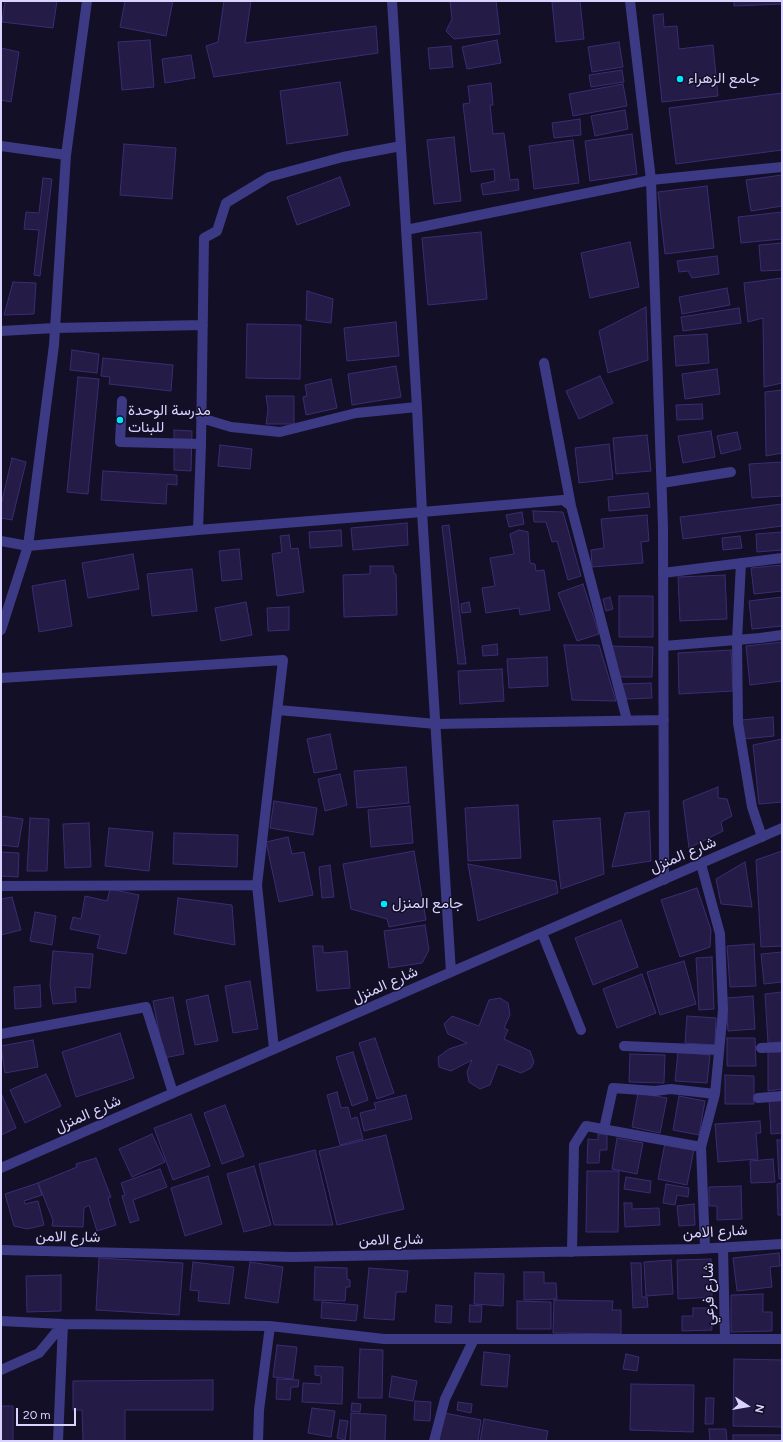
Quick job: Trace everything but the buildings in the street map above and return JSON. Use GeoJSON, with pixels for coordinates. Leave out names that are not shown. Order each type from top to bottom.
{"type":"FeatureCollection","features":[{"type":"Feature","properties":{"kind":"street"},"geometry":{"type":"LineString","coordinates":[[1,630],[28,546],[54,346],[66,155],[87,1]]}},
{"type":"Feature","properties":{"kind":"street"},"geometry":{"type":"LineString","coordinates":[[392,1],[451,972]]}},
{"type":"Feature","properties":{"kind":"street"},"geometry":{"type":"LineString","coordinates":[[630,1],[651,180],[662,483],[664,880]]}},
{"type":"Feature","properties":{"kind":"street"},"geometry":{"type":"LineString","coordinates":[[1,146],[66,155]]}},
{"type":"Feature","properties":{"kind":"street"},"geometry":{"type":"LineString","coordinates":[[198,530],[201,444],[204,238],[217,231],[226,203],[269,177],[343,158],[401,146]]}},
{"type":"Feature","properties":{"kind":"street"},"geometry":{"type":"LineString","coordinates":[[406,230],[651,180],[782,167]]}},
{"type":"Feature","properties":{"kind":"street"},"geometry":{"type":"LineString","coordinates":[[1,332],[55,328],[203,325]]}},
{"type":"Feature","properties":{"kind":"street"},"geometry":{"type":"LineString","coordinates":[[544,363],[571,506],[627,720]]}},
{"type":"Feature","properties":{"kind":"street"},"geometry":{"type":"LineString","coordinates":[[122,401],[120,442],[201,444]]}},
{"type":"Feature","properties":{"kind":"street"},"geometry":{"type":"LineString","coordinates":[[201,418],[231,427],[280,432],[356,413],[417,406]]}},
{"type":"Feature","properties":{"kind":"street"},"geometry":{"type":"LineString","coordinates":[[662,483],[731,472]]}},
{"type":"Feature","properties":{"kind":"street"},"geometry":{"type":"LineString","coordinates":[[1,541],[28,546],[198,530],[563,500],[571,506]]}},
{"type":"Feature","properties":{"kind":"street"},"geometry":{"type":"LineString","coordinates":[[663,573],[782,558]]}},
{"type":"Feature","properties":{"kind":"street"},"geometry":{"type":"LineString","coordinates":[[741,563],[737,640],[738,723],[752,807],[762,837]]}},
{"type":"Feature","properties":{"kind":"street"},"geometry":{"type":"LineString","coordinates":[[664,646],[782,635]]}},
{"type":"Feature","properties":{"kind":"street"},"geometry":{"type":"LineString","coordinates":[[1,678],[283,660],[256,885],[274,1049]]}},
{"type":"Feature","properties":{"kind":"street"},"geometry":{"type":"LineString","coordinates":[[278,710],[436,724],[664,720]]}},
{"type":"Feature","properties":{"kind":"street","name":"شارع المنزل"},"geometry":{"type":"LineString","coordinates":[[1,1168],[782,828]]}},
{"type":"Feature","properties":{"kind":"street"},"geometry":{"type":"LineString","coordinates":[[702,864],[720,934],[722,1010],[715,1094],[701,1146],[705,1248]]}},
{"type":"Feature","properties":{"kind":"street"},"geometry":{"type":"LineString","coordinates":[[1,886],[256,885]]}},
{"type":"Feature","properties":{"kind":"street"},"geometry":{"type":"LineString","coordinates":[[542,933],[580,1030]]}},
{"type":"Feature","properties":{"kind":"street"},"geometry":{"type":"LineString","coordinates":[[1,1034],[146,1007],[173,1093]]}},
{"type":"Feature","properties":{"kind":"street"},"geometry":{"type":"LineString","coordinates":[[624,1046],[719,1050]]}},
{"type":"Feature","properties":{"kind":"street"},"geometry":{"type":"LineString","coordinates":[[761,1048],[782,1047]]}},
{"type":"Feature","properties":{"kind":"street"},"geometry":{"type":"LineString","coordinates":[[604,1129],[613,1088],[655,1092],[671,1089],[715,1094]]}},
{"type":"Feature","properties":{"kind":"street"},"geometry":{"type":"LineString","coordinates":[[758,1098],[782,1096]]}},
{"type":"Feature","properties":{"kind":"street"},"geometry":{"type":"LineString","coordinates":[[572,1252],[574,1145],[586,1126],[701,1146]]}},
{"type":"Feature","properties":{"kind":"street","name":"شارع الامن"},"geometry":{"type":"LineString","coordinates":[[1,1250],[293,1257],[723,1248],[782,1244]]}},
{"type":"Feature","properties":{"kind":"street","name":"شارع فرعي"},"geometry":{"type":"LineString","coordinates":[[723,1248],[725,1339]]}},
{"type":"Feature","properties":{"kind":"street"},"geometry":{"type":"LineString","coordinates":[[1,1322],[270,1326],[384,1339],[782,1340]]}},
{"type":"Feature","properties":{"kind":"street"},"geometry":{"type":"LineString","coordinates":[[1,1370],[39,1353],[63,1324]]}},
{"type":"Feature","properties":{"kind":"street"},"geometry":{"type":"LineString","coordinates":[[58,1441],[63,1324]]}},
{"type":"Feature","properties":{"kind":"street"},"geometry":{"type":"LineString","coordinates":[[258,1441],[259,1410],[270,1326]]}},
{"type":"Feature","properties":{"kind":"street"},"geometry":{"type":"LineString","coordinates":[[434,1441],[445,1399],[474,1339]]}},
{"type":"Feature","properties":{"kind":"place","name":"جامع الزهراء"},"geometry":{"type":"Point","coordinates":[680,79]}},
{"type":"Feature","properties":{"kind":"place","name":"مدرسة الوحدة للبنات"},"geometry":{"type":"Point","coordinates":[120,420]}},
{"type":"Feature","properties":{"kind":"place","name":"جامع المنزل"},"geometry":{"type":"Point","coordinates":[384,904]}}]}
